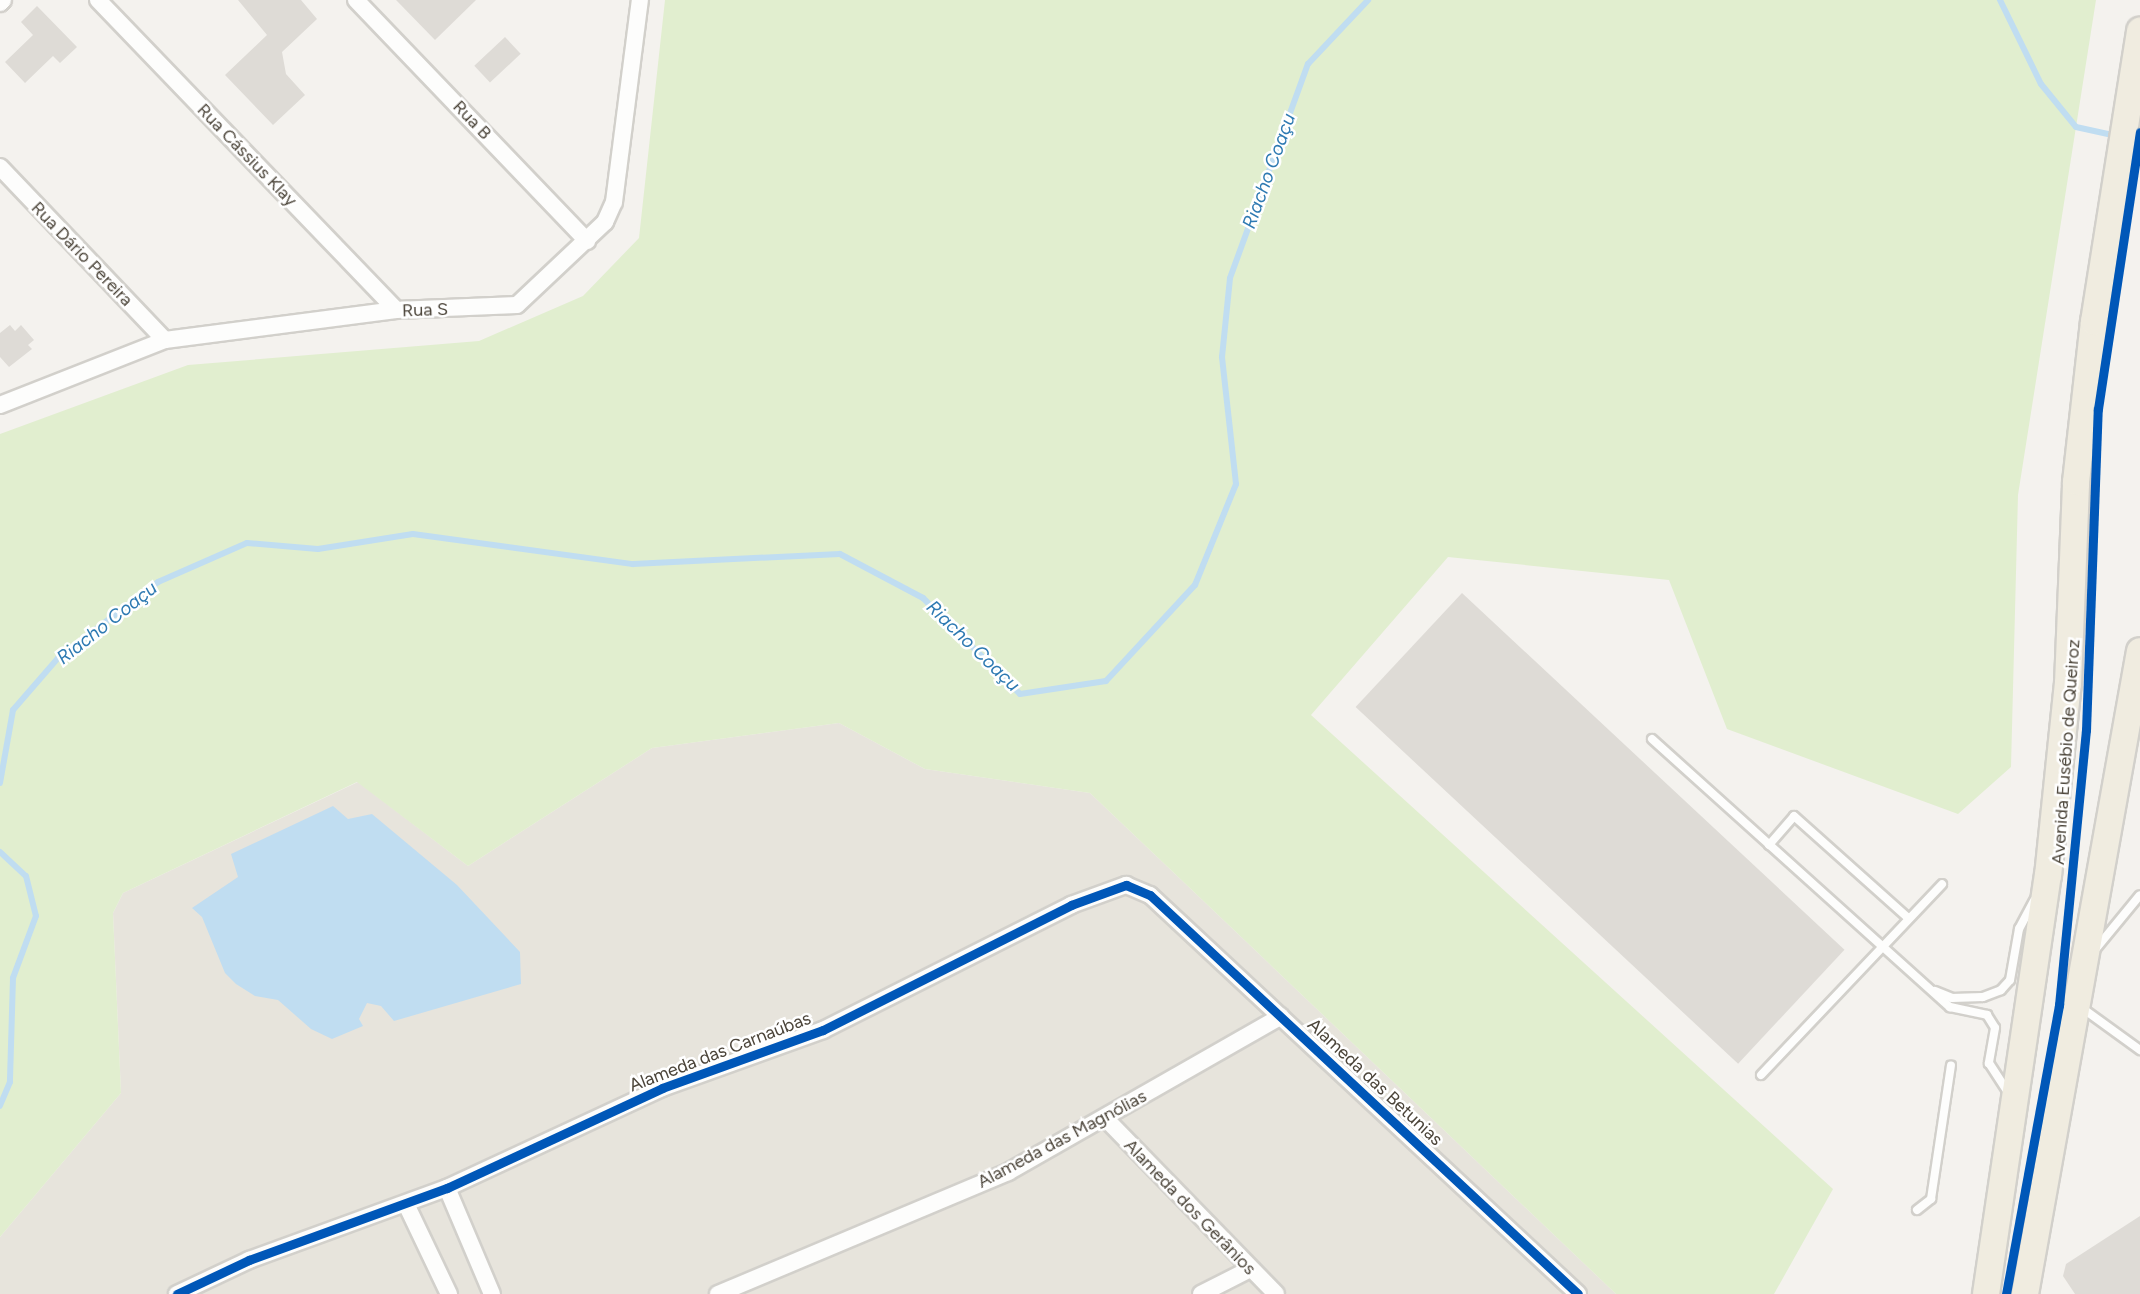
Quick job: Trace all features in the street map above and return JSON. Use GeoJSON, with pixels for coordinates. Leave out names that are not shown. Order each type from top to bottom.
{"type":"FeatureCollection","features":[{"type":"Feature","properties":{"kind":"highway","name":"Avenida Eusébio de Queiroz"},"geometry":{"type":"LineString","coordinates":[[1986,1294],[2048,876],[2068,684],[2076,482],[2109,207],[2140,31]]}},
{"type":"Feature","properties":{"kind":"highway"},"geometry":{"type":"LineString","coordinates":[[2025,1294],[2140,651]]}},
{"type":"Feature","properties":{"kind":"street","name":"Rua Cássius Klay"},"geometry":{"type":"LineString","coordinates":[[98,0],[396,310]]}},
{"type":"Feature","properties":{"kind":"street","name":"Rua B"},"geometry":{"type":"LineString","coordinates":[[356,0],[587,241]]}},
{"type":"Feature","properties":{"kind":"street","name":"Rua S"},"geometry":{"type":"LineString","coordinates":[[0,405],[165,340],[396,310],[517,305],[606,222],[614,202],[640,0]]}},
{"type":"Feature","properties":{"kind":"street","name":"Rua Dário Pereira"},"geometry":{"type":"LineString","coordinates":[[0,167],[165,340]]}},
{"type":"Feature","properties":{"kind":"street","name":"Alameda das Carnaúbas"},"geometry":{"type":"LineString","coordinates":[[177,1294],[249,1260],[447,1188],[662,1088],[823,1030],[1100,892],[1126,885],[1150,895]]}},
{"type":"Feature","properties":{"kind":"street","name":"Alameda das Betunias"},"geometry":{"type":"LineString","coordinates":[[1150,895],[1578,1294]]}},
{"type":"Feature","properties":{"kind":"street","name":"Alameda das Magnólias"},"geometry":{"type":"LineString","coordinates":[[718,1294],[1008,1172],[1281,1016]]}},
{"type":"Feature","properties":{"kind":"street","name":"Alameda dos Gerânios"},"geometry":{"type":"LineString","coordinates":[[1105,1118],[1276,1294]]}},
{"type":"Feature","properties":{"kind":"street"},"geometry":{"type":"LineString","coordinates":[[447,1188],[492,1294]]}},
{"type":"Feature","properties":{"kind":"street"},"geometry":{"type":"LineString","coordinates":[[406,1204],[449,1294]]}},
{"type":"Feature","properties":{"kind":"street"},"geometry":{"type":"LineString","coordinates":[[1202,1294],[1250,1269]]}},
{"type":"Feature","properties":{"kind":"lane"},"geometry":{"type":"LineString","coordinates":[[1653,739],[1950,1007],[1987,1015],[1995,1028],[1989,1063],[2015,1102]]}},
{"type":"Feature","properties":{"kind":"lane"},"geometry":{"type":"LineString","coordinates":[[1769,845],[1794,816],[1907,916]]}},
{"type":"Feature","properties":{"kind":"lane"},"geometry":{"type":"LineString","coordinates":[[1929,989],[1952,998],[1983,997],[2001,990],[2010,980],[2020,929],[2048,876]]}},
{"type":"Feature","properties":{"kind":"lane"},"geometry":{"type":"LineString","coordinates":[[1761,1075],[1907,916],[1942,884]]}},
{"type":"Feature","properties":{"kind":"lane"},"geometry":{"type":"LineString","coordinates":[[2083,964],[2140,895]]}},
{"type":"Feature","properties":{"kind":"lane"},"geometry":{"type":"LineString","coordinates":[[2077,1004],[2140,1050]]}},
{"type":"Feature","properties":{"kind":"lane"},"geometry":{"type":"LineString","coordinates":[[1917,1210],[1931,1199],[1951,1065]]}},
{"type":"Feature","properties":{"kind":"shaded area"},"geometry":{"type":"Polygon","coordinates":[[[839,723],[925,769],[1090,793],[1616,1294],[0,1294],[0,1237],[121,1093],[113,913],[123,893],[358,782],[468,866],[652,748],[839,723]]]}},
{"type":"Feature","properties":{"kind":"green space"},"geometry":{"type":"Polygon","coordinates":[[[665,0],[2096,0],[2018,495],[2011,767],[1958,814],[1727,729],[1669,580],[1448,557],[1311,715],[1833,1189],[1774,1294],[1616,1294],[1090,793],[925,769],[839,723],[652,748],[468,866],[357,782],[123,893],[113,913],[121,1093],[0,1237],[0,434],[188,365],[479,341],[583,296],[639,238],[665,0]]]}},
{"type":"Feature","properties":{"kind":"water"},"geometry":{"type":"Polygon","coordinates":[[[333,806],[348,819],[372,814],[457,885],[520,952],[521,984],[394,1021],[381,1006],[367,1003],[359,1019],[363,1026],[332,1039],[311,1029],[278,1000],[255,996],[236,984],[225,973],[202,917],[192,908],[238,877],[231,854],[333,806]]]}},
{"type":"Feature","properties":{"kind":"building"},"geometry":{"type":"Polygon","coordinates":[[[238,0],[301,0],[317,19],[282,52],[286,74],[305,95],[273,125],[225,75],[267,35],[238,0]]]}},
{"type":"Feature","properties":{"kind":"building"},"geometry":{"type":"Polygon","coordinates":[[[396,0],[476,0],[435,40],[396,0]]]}},
{"type":"Feature","properties":{"kind":"building"},"geometry":{"type":"Polygon","coordinates":[[[37,6],[77,47],[60,63],[53,56],[25,83],[5,62],[33,35],[21,22],[37,6]]]}},
{"type":"Feature","properties":{"kind":"building"},"geometry":{"type":"Polygon","coordinates":[[[505,37],[521,54],[490,82],[474,66],[505,37]]]}},
{"type":"Feature","properties":{"kind":"building"},"geometry":{"type":"Polygon","coordinates":[[[10,325],[15,331],[21,325],[34,340],[28,345],[32,349],[9,367],[0,357],[0,333],[10,325]]]}},
{"type":"Feature","properties":{"kind":"building"},"geometry":{"type":"Polygon","coordinates":[[[1462,593],[1844,950],[1738,1064],[1356,707],[1462,593]]]}},
{"type":"Feature","properties":{"kind":"building"},"geometry":{"type":"Polygon","coordinates":[[[2140,1216],[2140,1294],[2075,1294],[2063,1276],[2066,1264],[2140,1216]]]}},
{"type":"Feature","properties":{"kind":"waterway","name":"Riacho Coaçu"},"geometry":{"type":"LineString","coordinates":[[0,783],[13,710],[58,658],[158,582],[247,543],[318,549],[413,534],[633,564],[840,554],[923,598],[1020,694],[1106,681],[1195,585],[1236,484],[1222,357],[1230,278],[1308,64],[1368,0]]}},
{"type":"Feature","properties":{"kind":"waterway","name":"Riacho Coaçu"},"geometry":{"type":"LineString","coordinates":[[2000,0],[2041,84],[2076,127],[2117,136]]}},
{"type":"Feature","properties":{"kind":"waterway","name":"Riacho Coaçu"},"geometry":{"type":"LineString","coordinates":[[0,852],[26,876],[36,916],[13,978],[10,1082],[0,1106]]}},
{"type":"Feature","properties":{"kind":"cycle path"},"geometry":{"type":"LineString","coordinates":[[2006,1294],[2059,1005],[2086,730],[2098,409],[2140,132]]}},
{"type":"Feature","properties":{"kind":"cycle path"},"geometry":{"type":"LineString","coordinates":[[177,1294],[249,1260],[447,1188],[662,1088],[823,1030],[1071,905],[1126,885],[1150,895],[1578,1294]]}}]}
